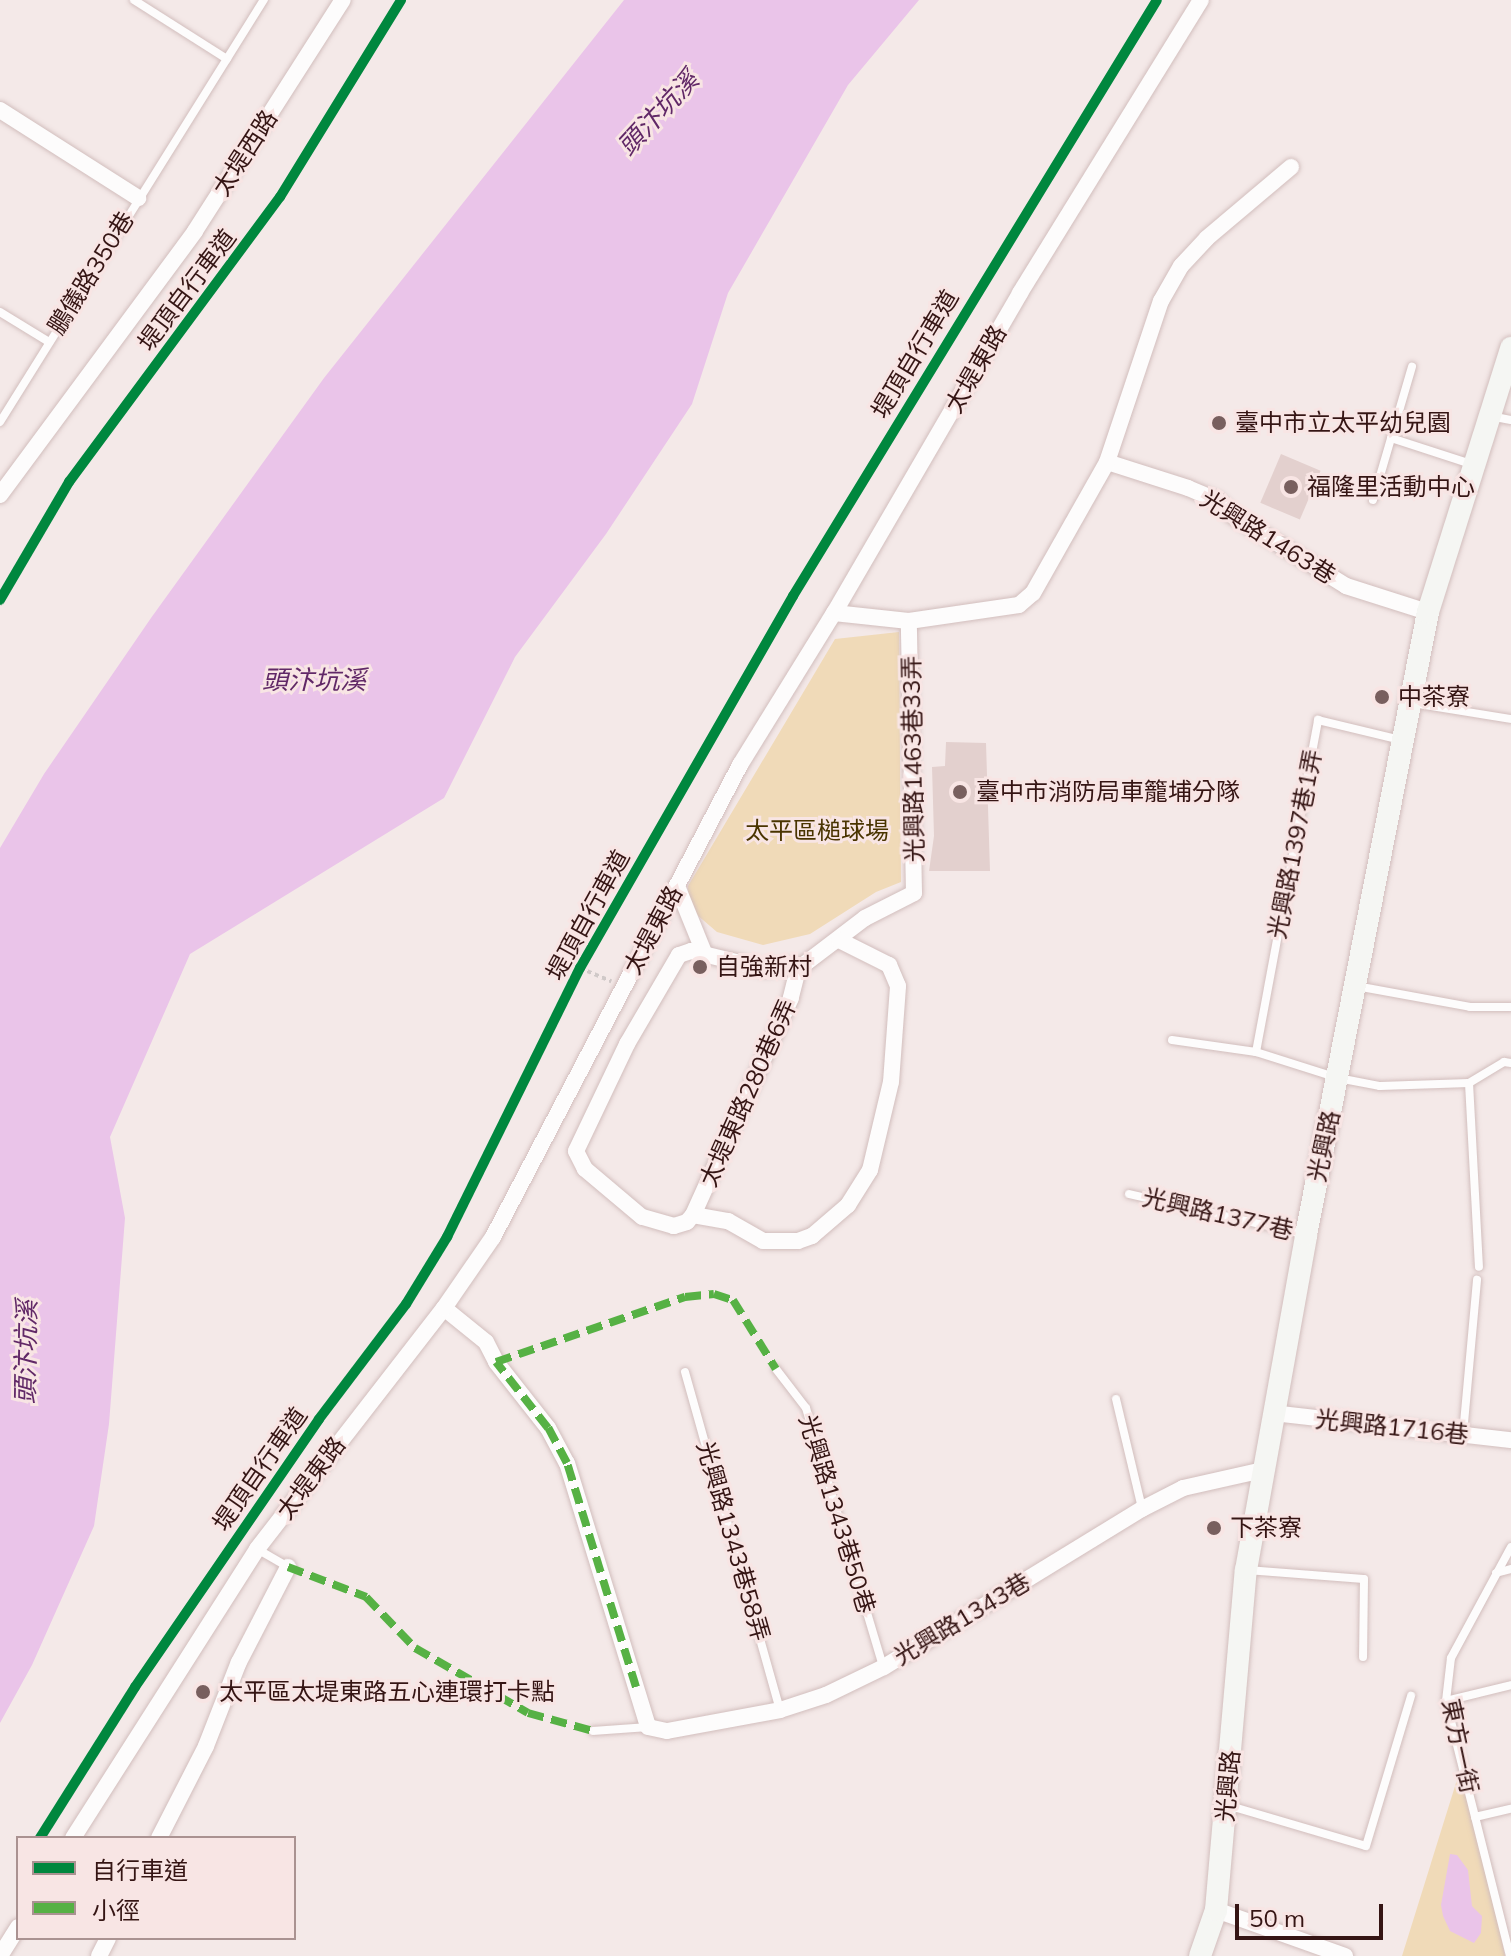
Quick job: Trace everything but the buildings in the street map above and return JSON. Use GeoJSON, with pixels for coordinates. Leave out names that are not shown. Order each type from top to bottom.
{"type":"FeatureCollection","features":[{"type":"Feature","properties":{"kind":"main road","name":"光興路"},"geometry":{"type":"LineString","coordinates":[[1200,1956],[1216,1910],[1246,1570],[1306,1235],[1428,612],[1474,465],[1500,418],[1511,348]]}},
{"type":"Feature","properties":{"kind":"street","name":"太堤西路"},"geometry":{"type":"LineString","coordinates":[[0,495],[195,231],[343,0]]}},
{"type":"Feature","properties":{"kind":"street","name":"太堤東路"},"geometry":{"type":"LineString","coordinates":[[74,1836],[257,1549],[444,1308],[493,1237],[740,765],[834,613],[1020,293],[1201,0]]}},
{"type":"Feature","properties":{"kind":"street"},"geometry":{"type":"LineString","coordinates":[[0,110],[138,198]]}},
{"type":"Feature","properties":{"kind":"street"},"geometry":{"type":"LineString","coordinates":[[1107,462],[1161,301],[1181,266],[1207,238],[1291,167]]}},
{"type":"Feature","properties":{"kind":"street","name":"光興路1463巷33弄"},"geometry":{"type":"LineString","coordinates":[[834,613],[909,621],[1019,605],[1033,593],[1107,462]]}},
{"type":"Feature","properties":{"kind":"street","name":"光興路1463巷"},"geometry":{"type":"LineString","coordinates":[[1107,462],[1218,501],[1232,515],[1346,586],[1428,612]]}},
{"type":"Feature","properties":{"kind":"street","name":"光興路1463巷33弄"},"geometry":{"type":"LineString","coordinates":[[798,969],[865,918],[914,893],[909,621]]}},
{"type":"Feature","properties":{"kind":"street"},"geometry":{"type":"LineString","coordinates":[[677,886],[705,955]]}},
{"type":"Feature","properties":{"kind":"street"},"geometry":{"type":"LineString","coordinates":[[798,969],[793,966],[765,969],[691,951],[679,955],[627,1044],[576,1151],[585,1169],[642,1217],[674,1226],[687,1222],[693,1215],[728,1221],[763,1241],[798,1241],[812,1236],[848,1205],[870,1170],[881,1130],[896,1043],[898,986],[889,965],[839,940]]}},
{"type":"Feature","properties":{"kind":"street","name":"太堤東路280巷6弄"},"geometry":{"type":"LineString","coordinates":[[693,1215],[791,998],[798,969]]}},
{"type":"Feature","properties":{"kind":"street"},"geometry":{"type":"LineString","coordinates":[[444,1308],[486,1342],[496,1362],[548,1428],[567,1463],[648,1727]]}},
{"type":"Feature","properties":{"kind":"street","name":"光興路1716巷"},"geometry":{"type":"LineString","coordinates":[[1273,1413],[1511,1440]]}},
{"type":"Feature","properties":{"kind":"street","name":"光興路1343巷"},"geometry":{"type":"LineString","coordinates":[[648,1727],[683,1731],[780,1710],[826,1695],[884,1667],[1142,1509],[1183,1488],[1263,1470]]}},
{"type":"Feature","properties":{"kind":"street"},"geometry":{"type":"LineString","coordinates":[[160,1836],[206,1746],[239,1662],[288,1567]]}},
{"type":"Feature","properties":{"kind":"street"},"geometry":{"type":"LineString","coordinates":[[1216,1910],[1345,1956]]}},
{"type":"Feature","properties":{"kind":"street"},"geometry":{"type":"LineString","coordinates":[[0,1956],[16,1930]]}},
{"type":"Feature","properties":{"kind":"lane"},"geometry":{"type":"LineString","coordinates":[[134,0],[227,59]]}},
{"type":"Feature","properties":{"kind":"lane","name":"鵬儀路350巷"},"geometry":{"type":"LineString","coordinates":[[0,312],[49,342],[264,0]]}},
{"type":"Feature","properties":{"kind":"lane"},"geometry":{"type":"LineString","coordinates":[[0,422],[49,342]]}},
{"type":"Feature","properties":{"kind":"lane"},"geometry":{"type":"LineString","coordinates":[[1373,500],[1412,367]]}},
{"type":"Feature","properties":{"kind":"lane"},"geometry":{"type":"LineString","coordinates":[[1391,438],[1474,465]]}},
{"type":"Feature","properties":{"kind":"lane"},"geometry":{"type":"LineString","coordinates":[[1411,703],[1511,719]]}},
{"type":"Feature","properties":{"kind":"lane","name":"光興路1397巷1弄"},"geometry":{"type":"LineString","coordinates":[[1256,1052],[1318,720],[1402,740]]}},
{"type":"Feature","properties":{"kind":"lane"},"geometry":{"type":"LineString","coordinates":[[1355,986],[1470,1007],[1511,1007]]}},
{"type":"Feature","properties":{"kind":"lane"},"geometry":{"type":"LineString","coordinates":[[1172,1040],[1256,1052],[1338,1078],[1380,1086],[1469,1083],[1504,1062],[1511,1063]]}},
{"type":"Feature","properties":{"kind":"lane"},"geometry":{"type":"LineString","coordinates":[[1469,1083],[1479,1267]]}},
{"type":"Feature","properties":{"kind":"lane","name":"光興路1377巷"},"geometry":{"type":"LineString","coordinates":[[1129,1194],[1306,1235]]}},
{"type":"Feature","properties":{"kind":"lane"},"geometry":{"type":"LineString","coordinates":[[1463,1435],[1477,1280]]}},
{"type":"Feature","properties":{"kind":"lane","name":"光興路1343巷50巷"},"geometry":{"type":"LineString","coordinates":[[776,1369],[806,1408],[884,1667]]}},
{"type":"Feature","properties":{"kind":"lane","name":"光興路1343巷58弄"},"geometry":{"type":"LineString","coordinates":[[685,1372],[780,1710]]}},
{"type":"Feature","properties":{"kind":"lane"},"geometry":{"type":"LineString","coordinates":[[1116,1399],[1142,1509]]}},
{"type":"Feature","properties":{"kind":"lane","name":"東方一街"},"geometry":{"type":"LineString","coordinates":[[1510,1956],[1507,1928],[1446,1701],[1451,1658],[1511,1547]]}},
{"type":"Feature","properties":{"kind":"lane"},"geometry":{"type":"LineString","coordinates":[[257,1549],[288,1567]]}},
{"type":"Feature","properties":{"kind":"lane"},"geometry":{"type":"LineString","coordinates":[[1496,1573],[1511,1569]]}},
{"type":"Feature","properties":{"kind":"lane"},"geometry":{"type":"LineString","coordinates":[[1246,1570],[1364,1579],[1363,1657]]}},
{"type":"Feature","properties":{"kind":"lane"},"geometry":{"type":"LineString","coordinates":[[1446,1701],[1511,1685]]}},
{"type":"Feature","properties":{"kind":"lane"},"geometry":{"type":"LineString","coordinates":[[1227,1809],[1237,1808],[1366,1846],[1411,1696]]}},
{"type":"Feature","properties":{"kind":"lane","name":"光興路1343巷"},"geometry":{"type":"LineString","coordinates":[[593,1731],[648,1727]]}},
{"type":"Feature","properties":{"kind":"lane"},"geometry":{"type":"LineString","coordinates":[[1475,1817],[1511,1809]]}},
{"type":"Feature","properties":{"kind":"path"},"geometry":{"type":"LineString","coordinates":[[580,968],[623,986]]}},
{"type":"Feature","properties":{"kind":"green space","name":"太平區槌球場"},"geometry":{"type":"Polygon","coordinates":[[[899,632],[901,882],[876,892],[810,934],[763,945],[717,932],[689,908],[688,886],[835,639],[899,632]]]}},
{"type":"Feature","properties":{"kind":"green space"},"geometry":{"type":"Polygon","coordinates":[[[1461,1767],[1469,1768],[1505,1956],[1402,1956],[1461,1767]]]}},
{"type":"Feature","properties":{"kind":"water","name":"頭汴坑溪"},"geometry":{"type":"Polygon","coordinates":[[[624,0],[919,0],[848,85],[728,293],[692,404],[606,534],[515,657],[444,798],[190,954],[110,1137],[125,1218],[109,1424],[94,1526],[32,1665],[0,1723],[0,848],[44,774],[151,618],[324,378],[624,0]]]}},
{"type":"Feature","properties":{"kind":"water"},"geometry":{"type":"Polygon","coordinates":[[[1450,1854],[1457,1855],[1468,1870],[1472,1906],[1482,1916],[1481,1933],[1474,1943],[1450,1931],[1443,1916],[1441,1905],[1450,1854]]]}},
{"type":"Feature","properties":{"kind":"marked path"},"geometry":{"type":"LineString","coordinates":[[636,1687],[567,1463],[548,1428],[496,1362],[685,1297],[714,1294],[733,1300],[776,1369]]}},
{"type":"Feature","properties":{"kind":"marked path"},"geometry":{"type":"LineString","coordinates":[[288,1567],[366,1597],[415,1648],[528,1713],[593,1731]]}},
{"type":"Feature","properties":{"kind":"cycle path","name":"堤頂自行車道"},"geometry":{"type":"LineString","coordinates":[[0,600],[69,482],[280,197],[401,0]]}},
{"type":"Feature","properties":{"kind":"cycle path","name":"堤頂自行車道"},"geometry":{"type":"LineString","coordinates":[[41,1836],[135,1687],[319,1419],[406,1304],[447,1237],[580,968],[793,596],[1157,0]]}},
{"type":"Feature","properties":{"kind":"place","name":"臺中市立太平幼兒園"},"geometry":{"type":"Point","coordinates":[1219,423]}},
{"type":"Feature","properties":{"kind":"place","name":"福隆里活動中心"},"geometry":{"type":"Point","coordinates":[1291,487]}},
{"type":"Feature","properties":{"kind":"place","name":"中茶寮"},"geometry":{"type":"Point","coordinates":[1382,697]}},
{"type":"Feature","properties":{"kind":"place","name":"臺中市消防局車籠埔分隊"},"geometry":{"type":"Point","coordinates":[960,792]}},
{"type":"Feature","properties":{"kind":"place","name":"自強新村"},"geometry":{"type":"Point","coordinates":[700,967]}},
{"type":"Feature","properties":{"kind":"place","name":"下茶寮"},"geometry":{"type":"Point","coordinates":[1214,1528]}},
{"type":"Feature","properties":{"kind":"place","name":"太平區太堤東路五心連環打卡點"},"geometry":{"type":"Point","coordinates":[203,1692]}}]}
